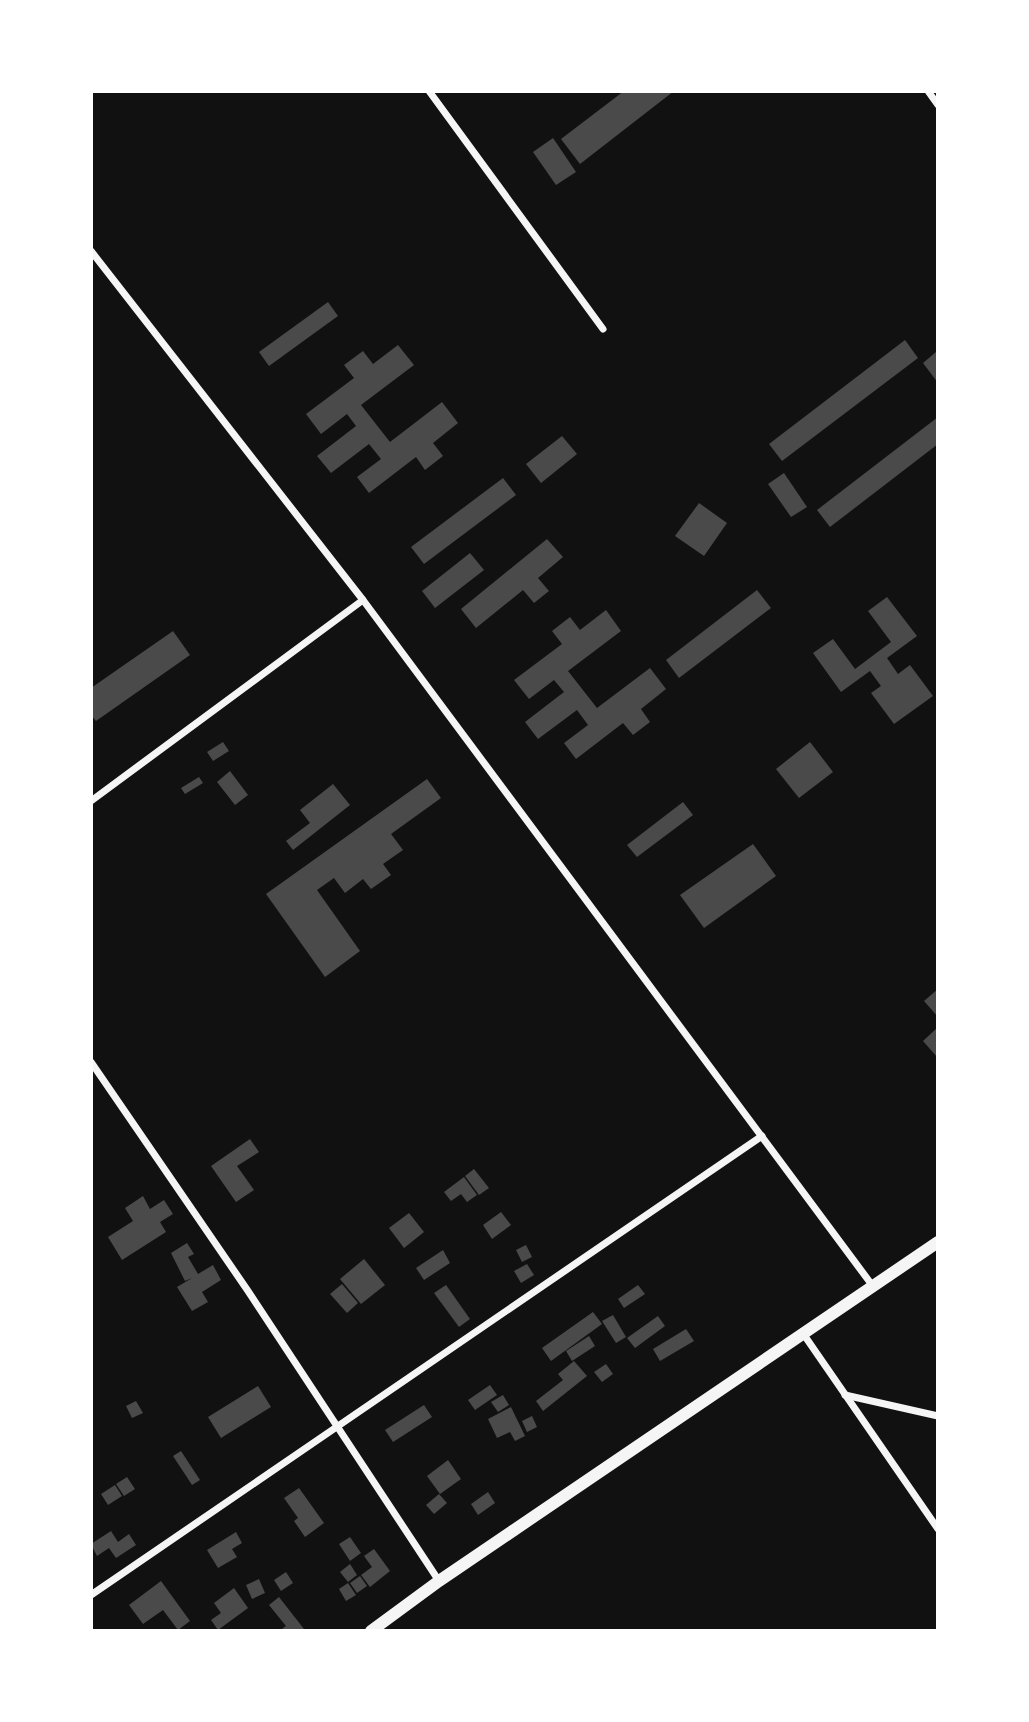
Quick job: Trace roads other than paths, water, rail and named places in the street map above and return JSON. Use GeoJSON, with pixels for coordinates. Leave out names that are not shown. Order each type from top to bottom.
{"type":"FeatureCollection","features":[{"type":"Feature","properties":{"kind":"street"},"geometry":{"type":"LineString","coordinates":[[429,91],[603,329]]}},
{"type":"Feature","properties":{"kind":"street"},"geometry":{"type":"LineString","coordinates":[[928,91],[938,105]]}},
{"type":"Feature","properties":{"kind":"street"},"geometry":{"type":"LineString","coordinates":[[91,251],[363,600],[872,1285]]}},
{"type":"Feature","properties":{"kind":"street"},"geometry":{"type":"LineString","coordinates":[[91,801],[363,600]]}},
{"type":"Feature","properties":{"kind":"street"},"geometry":{"type":"LineString","coordinates":[[91,1062],[338,1425],[439,1581]]}},
{"type":"Feature","properties":{"kind":"street"},"geometry":{"type":"LineString","coordinates":[[91,1595],[762,1136]]}},
{"type":"Feature","properties":{"kind":"street"},"geometry":{"type":"LineString","coordinates":[[371,1631],[439,1581],[938,1242]]}},
{"type":"Feature","properties":{"kind":"street"},"geometry":{"type":"LineString","coordinates":[[802,1332],[938,1529]]}},
{"type":"Feature","properties":{"kind":"street"},"geometry":{"type":"LineString","coordinates":[[845,1395],[938,1416]]}}]}
